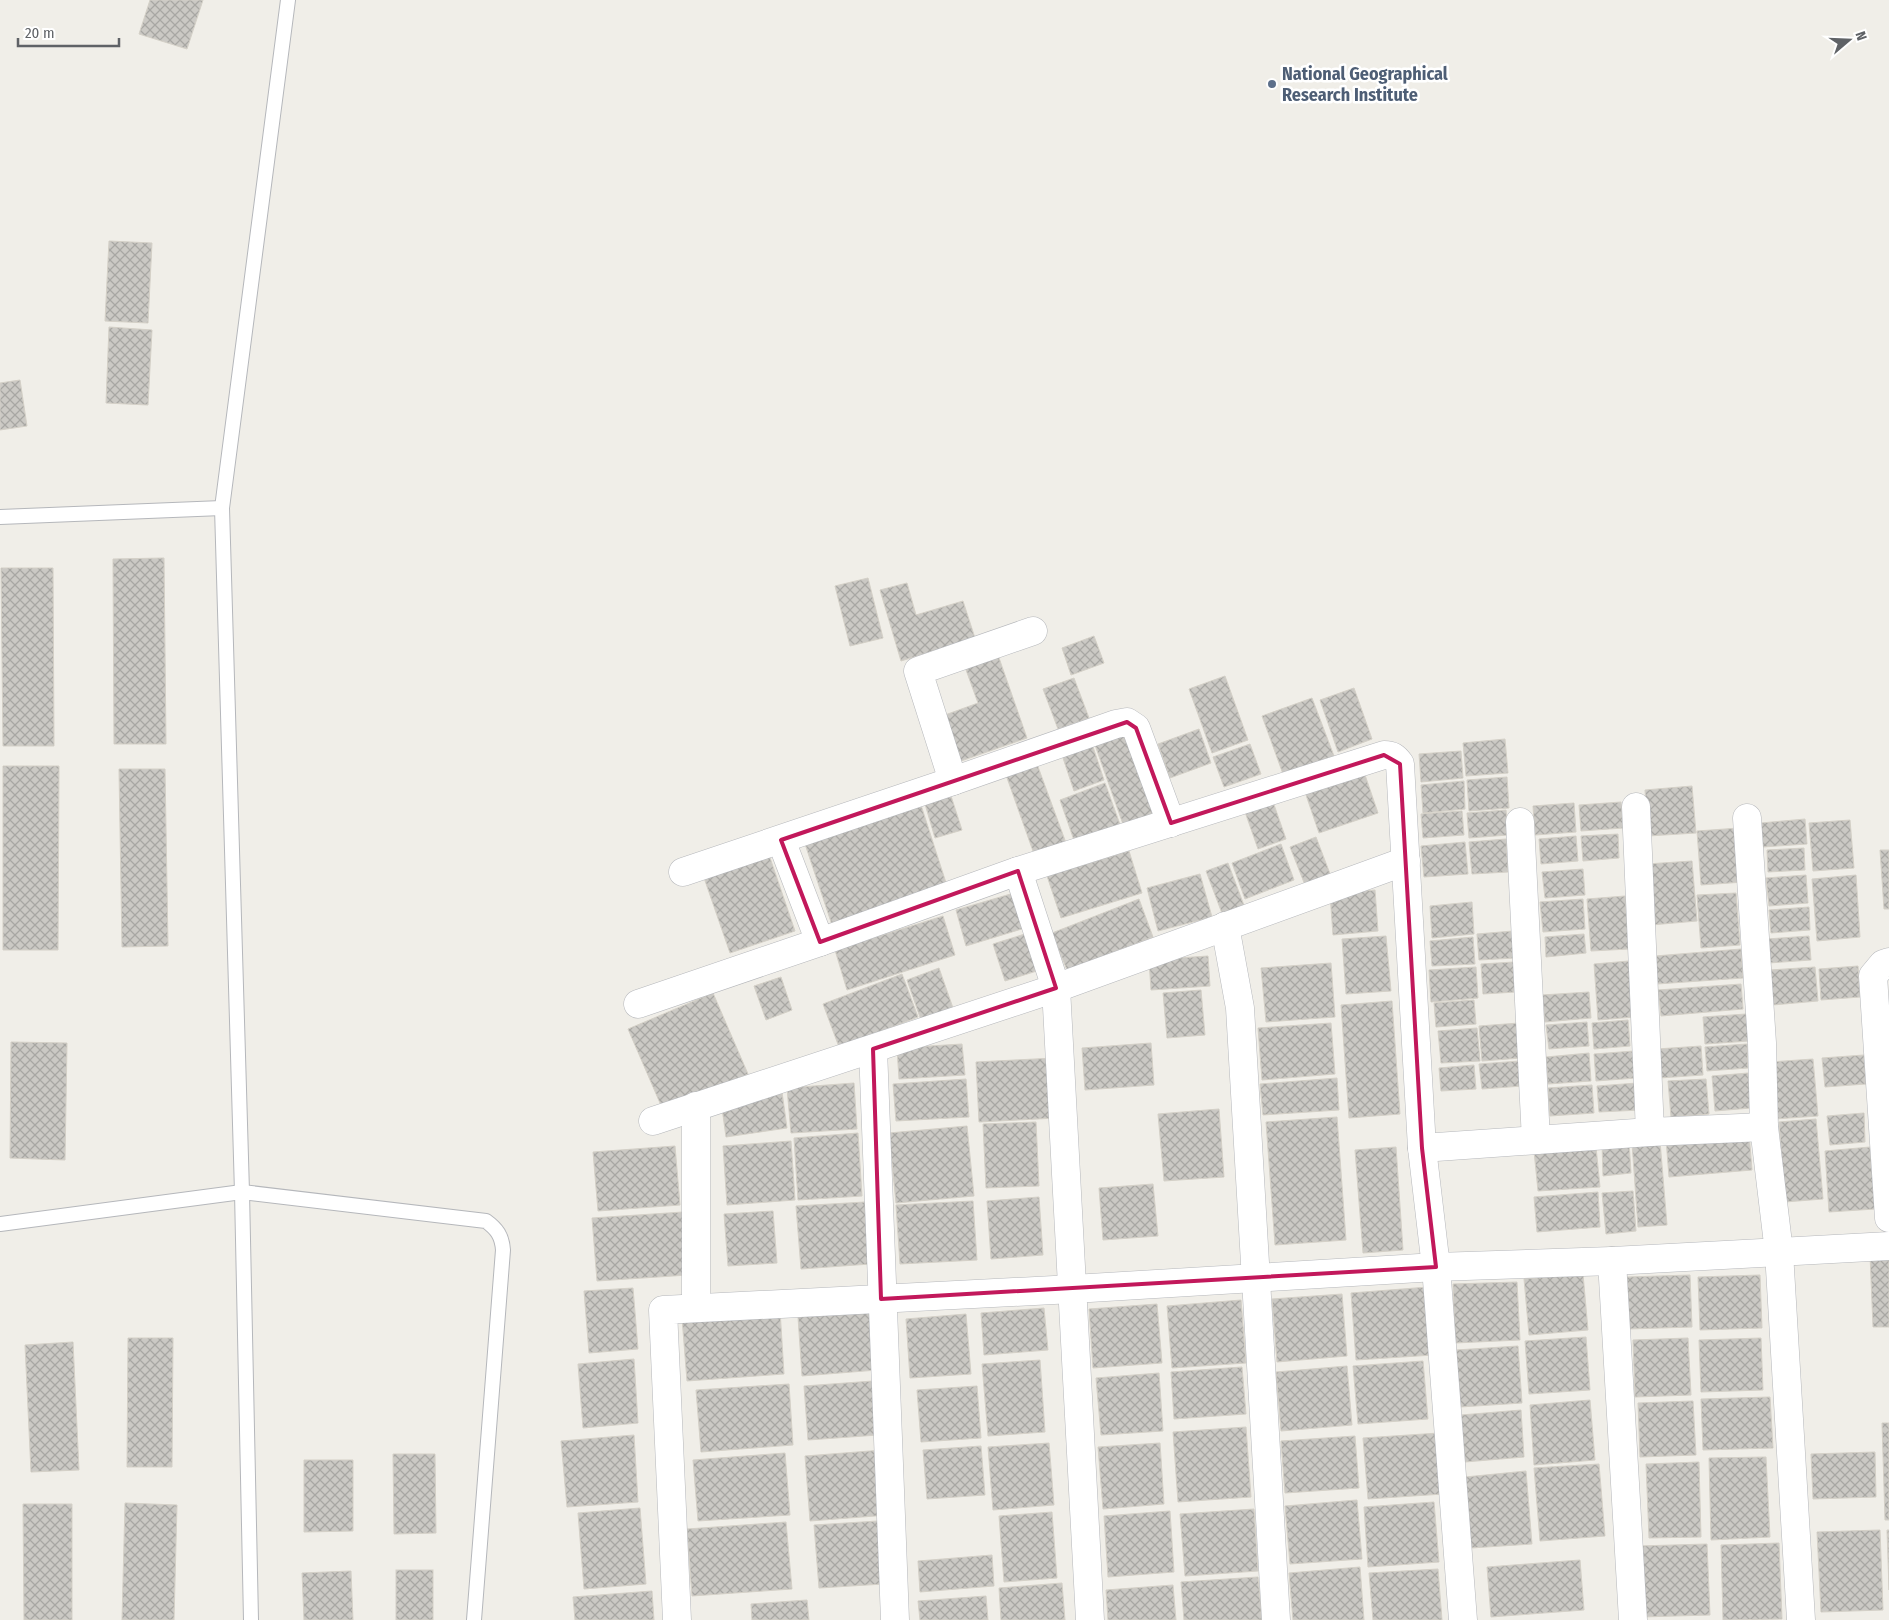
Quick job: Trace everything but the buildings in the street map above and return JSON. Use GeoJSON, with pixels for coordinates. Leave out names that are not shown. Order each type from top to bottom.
{"type":"FeatureCollection","features":[{"type":"Feature","properties":{"kind":"street"},"geometry":{"type":"LineString","coordinates":[[954,781],[918,671],[1033,631]]}},
{"type":"Feature","properties":{"kind":"street"},"geometry":{"type":"LineString","coordinates":[[683,872],[954,781],[1116,724],[1127,722],[1136,728],[1170,823]]}},
{"type":"Feature","properties":{"kind":"street"},"geometry":{"type":"LineString","coordinates":[[638,1004],[820,942],[1018,871],[1384,755],[1391,755],[1396,758],[1400,764],[1422,1148],[1436,1267],[1463,1620]]}},
{"type":"Feature","properties":{"kind":"street"},"geometry":{"type":"LineString","coordinates":[[1636,807],[1650,1132]]}},
{"type":"Feature","properties":{"kind":"street"},"geometry":{"type":"LineString","coordinates":[[1747,818],[1762,1043],[1764,1127],[1779,1252],[1801,1620]]}},
{"type":"Feature","properties":{"kind":"street"},"geometry":{"type":"LineString","coordinates":[[1520,822],[1536,1140]]}},
{"type":"Feature","properties":{"kind":"street"},"geometry":{"type":"LineString","coordinates":[[781,840],[820,942]]}},
{"type":"Feature","properties":{"kind":"street"},"geometry":{"type":"LineString","coordinates":[[653,1120],[1056,988],[1406,861]]}},
{"type":"Feature","properties":{"kind":"street"},"geometry":{"type":"LineString","coordinates":[[1018,871],[1056,988],[1090,1620]]}},
{"type":"Feature","properties":{"kind":"street"},"geometry":{"type":"LineString","coordinates":[[1225,926],[1240,1008],[1276,1620]]}},
{"type":"Feature","properties":{"kind":"street"},"geometry":{"type":"LineString","coordinates":[[1889,962],[1883,964],[1873,976],[1885,1115],[1889,1218]]}},
{"type":"Feature","properties":{"kind":"street"},"geometry":{"type":"LineString","coordinates":[[873,1049],[881,1299],[895,1620]]}},
{"type":"Feature","properties":{"kind":"street"},"geometry":{"type":"LineString","coordinates":[[696,1106],[696,1308]]}},
{"type":"Feature","properties":{"kind":"street"},"geometry":{"type":"LineString","coordinates":[[1422,1148],[1650,1132],[1764,1127]]}},
{"type":"Feature","properties":{"kind":"street"},"geometry":{"type":"LineString","coordinates":[[677,1620],[663,1310],[1073,1289],[1436,1267],[1612,1261],[1889,1246]]}},
{"type":"Feature","properties":{"kind":"street"},"geometry":{"type":"LineString","coordinates":[[1612,1261],[1632,1620]]}},
{"type":"Feature","properties":{"kind":"lane"},"geometry":{"type":"LineString","coordinates":[[251,1620],[242,1192],[222,508],[288,0]]}},
{"type":"Feature","properties":{"kind":"lane"},"geometry":{"type":"LineString","coordinates":[[0,517],[222,508]]}},
{"type":"Feature","properties":{"kind":"lane"},"geometry":{"type":"LineString","coordinates":[[0,1224],[242,1192],[486,1222],[495,1228],[502,1239],[474,1620]]}},
{"type":"Feature","properties":{"kind":"highlighted area"},"geometry":{"type":"Polygon","coordinates":[[[1127,722],[1136,728],[1171,823],[1384,755],[1400,764],[1422,1148],[1436,1267],[881,1299],[873,1049],[1056,988],[1018,871],[820,942],[781,840],[1127,722]]]}},
{"type":"Feature","properties":{"kind":"place","name":"National Geographical Research Institute"},"geometry":{"type":"Point","coordinates":[1272,84]}}]}
